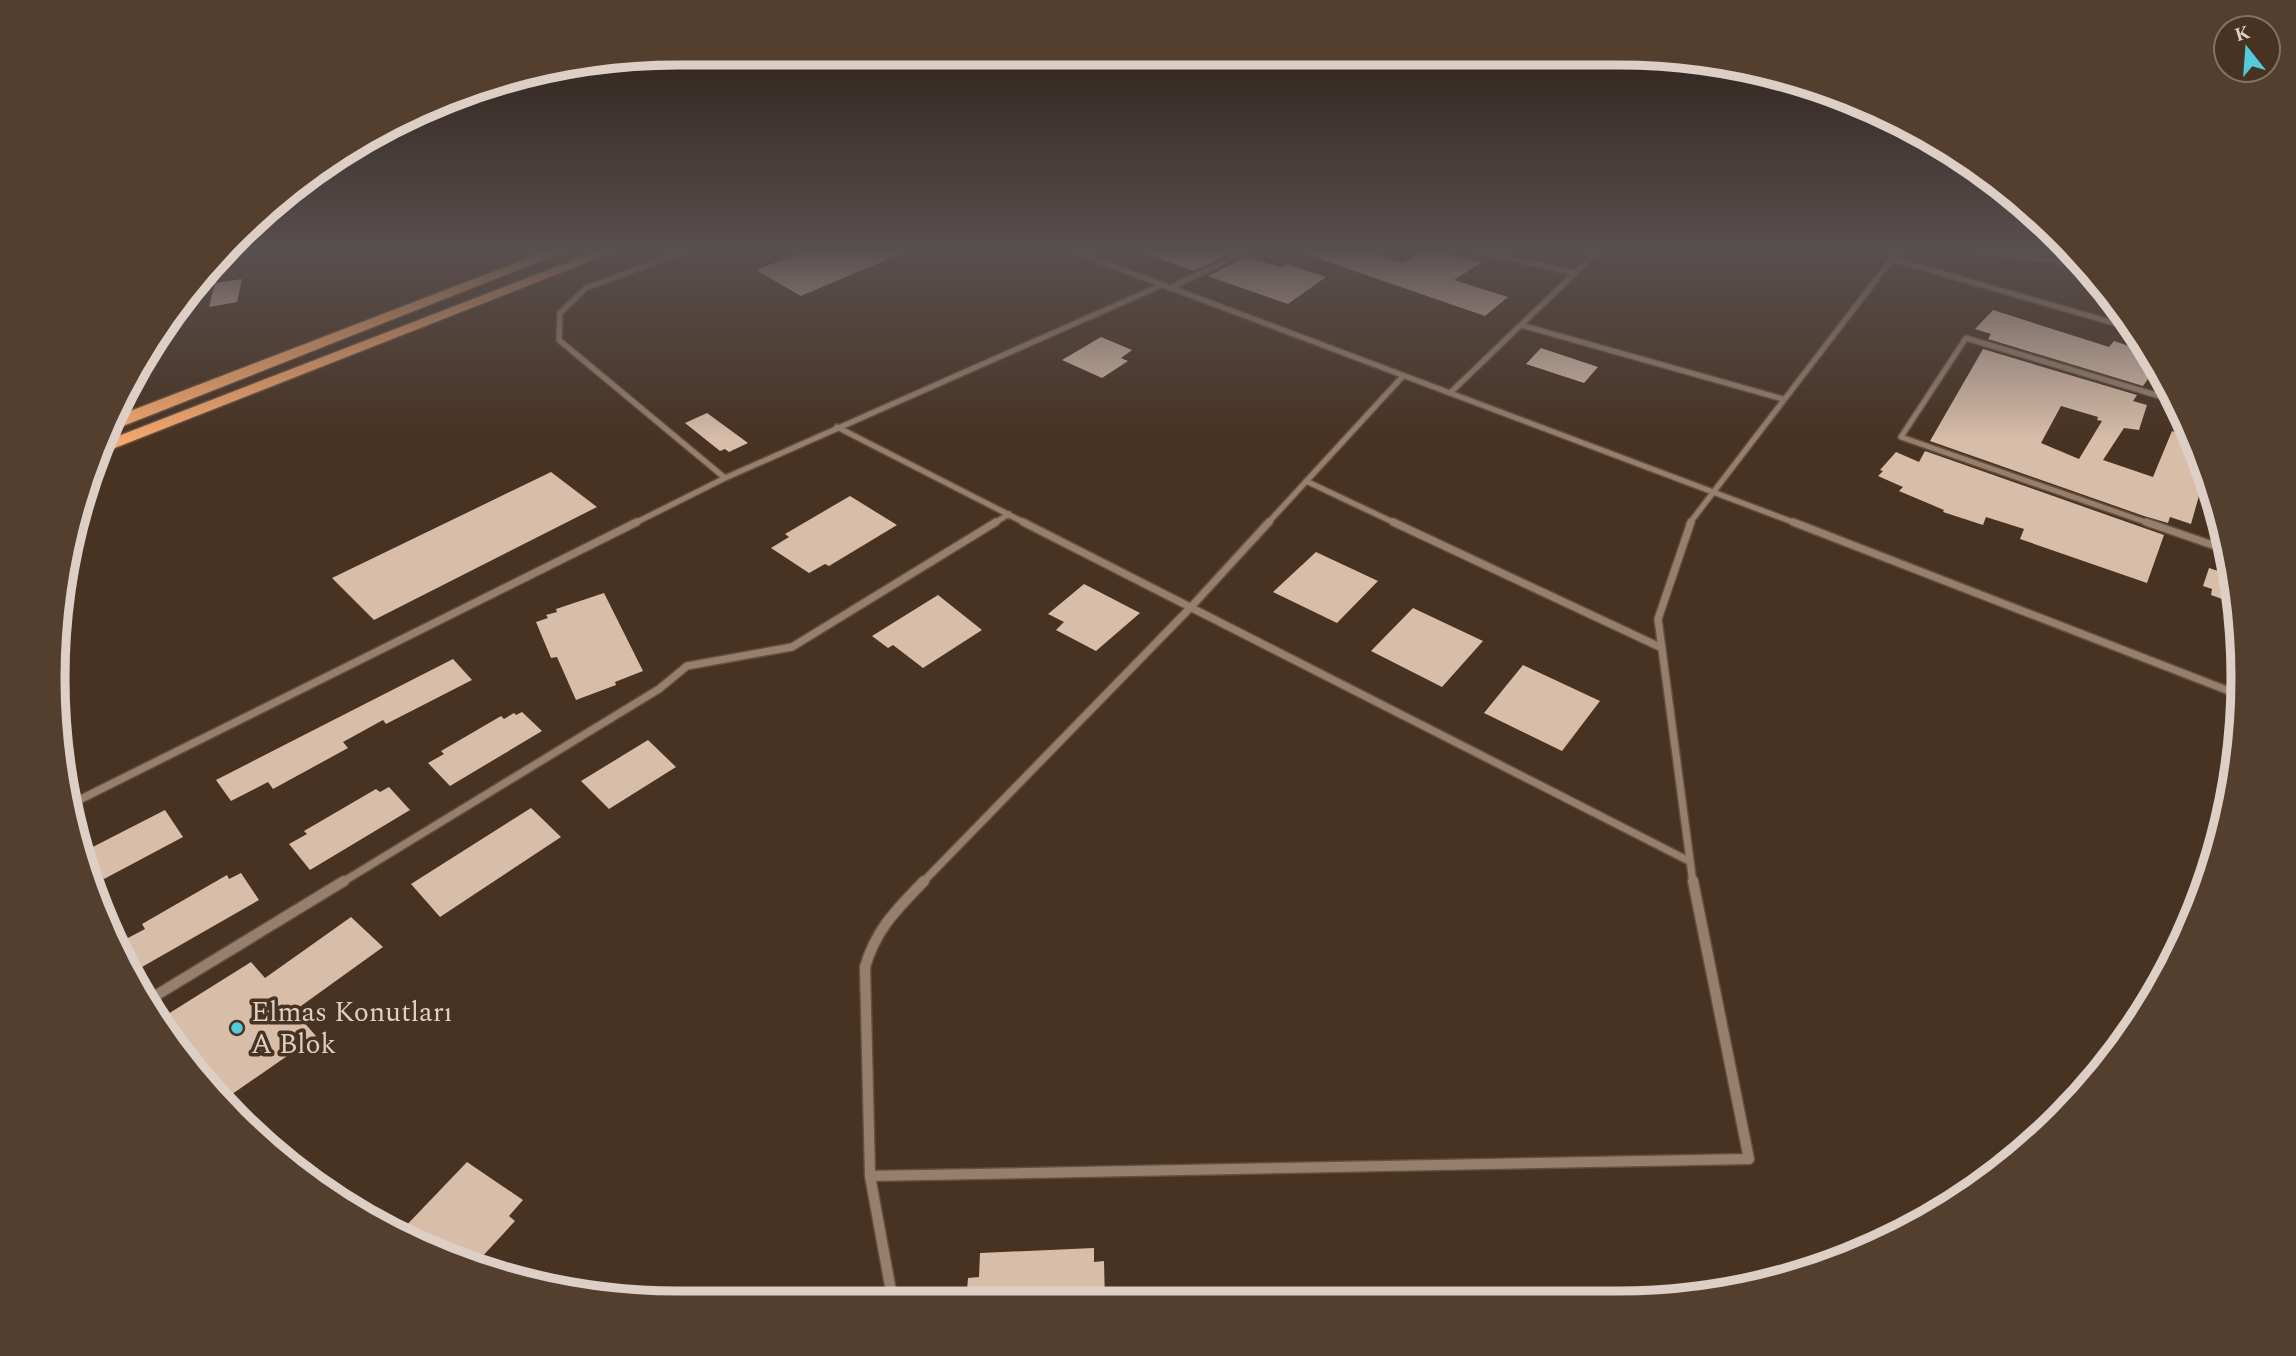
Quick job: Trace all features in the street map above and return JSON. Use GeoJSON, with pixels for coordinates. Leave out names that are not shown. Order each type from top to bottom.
{"type":"FeatureCollection","features":[{"type":"Feature","properties":{"kind":"highway"},"geometry":{"type":"LineString","coordinates":[[122,420],[395,314]]}},
{"type":"Feature","properties":{"kind":"highway"},"geometry":{"type":"LineString","coordinates":[[110,446],[445,314]]}},
{"type":"Feature","properties":{"kind":"street"},"geometry":{"type":"LineString","coordinates":[[560,314],[559,340],[726,478]]}},
{"type":"Feature","properties":{"kind":"street"},"geometry":{"type":"LineString","coordinates":[[78,801],[726,478],[1095,314]]}},
{"type":"Feature","properties":{"kind":"street"},"geometry":{"type":"LineString","coordinates":[[1240,314],[2231,692]]}},
{"type":"Feature","properties":{"kind":"street"},"geometry":{"type":"LineString","coordinates":[[1450,393],[1532,314]]}},
{"type":"Feature","properties":{"kind":"street"},"geometry":{"type":"LineString","coordinates":[[870,1176],[1749,1159],[1689,861],[1658,619],[1689,524],[1849,314]]}},
{"type":"Feature","properties":{"kind":"street"},"geometry":{"type":"LineString","coordinates":[[2084,314],[2119,325]]}},
{"type":"Feature","properties":{"kind":"street"},"geometry":{"type":"LineString","coordinates":[[1521,325],[1783,399]]}},
{"type":"Feature","properties":{"kind":"street"},"geometry":{"type":"LineString","coordinates":[[2163,397],[1966,338],[1901,437],[2216,546]]}},
{"type":"Feature","properties":{"kind":"street"},"geometry":{"type":"LineString","coordinates":[[891,1291],[870,1176],[865,967],[872,942],[893,913],[1191,607],[1403,376]]}},
{"type":"Feature","properties":{"kind":"street"},"geometry":{"type":"LineString","coordinates":[[837,427],[1689,861]]}},
{"type":"Feature","properties":{"kind":"street"},"geometry":{"type":"LineString","coordinates":[[1306,481],[1662,649]]}},
{"type":"Feature","properties":{"kind":"street"},"geometry":{"type":"LineString","coordinates":[[154,997],[659,689],[687,666],[792,647],[1009,514]]}},
{"type":"Feature","properties":{"kind":"building"},"geometry":{"type":"Polygon","coordinates":[[[1989,314],[2006,314],[2109,347],[2114,341],[2132,347],[2130,350],[2138,352],[2151,375],[2143,386],[1988,339],[1991,334],[1975,329],[1989,314]]]}},
{"type":"Feature","properties":{"kind":"building"},"geometry":{"type":"Polygon","coordinates":[[[1101,337],[1132,350],[1121,358],[1128,361],[1102,378],[1062,360],[1101,337]]]}},
{"type":"Feature","properties":{"kind":"building"},"geometry":{"type":"Polygon","coordinates":[[[1541,348],[1598,367],[1584,383],[1526,364],[1541,348]]]}},
{"type":"Feature","properties":{"kind":"building"},"geometry":{"type":"Polygon","coordinates":[[[1983,349],[2137,395],[2133,401],[2147,405],[2139,430],[2124,428],[2103,460],[2153,477],[2172,431],[2177,433],[2179,429],[2201,488],[2191,524],[2170,517],[2168,523],[1930,441],[1983,349]],[[2061,406],[2041,443],[2079,459],[2102,421],[2097,420],[2098,417],[2061,406]]]}},
{"type":"Feature","properties":{"kind":"building"},"geometry":{"type":"Polygon","coordinates":[[[707,413],[748,443],[729,452],[725,449],[720,451],[685,423],[707,413]]]}},
{"type":"Feature","properties":{"kind":"building"},"geometry":{"type":"Polygon","coordinates":[[[1925,451],[2164,535],[2147,583],[2020,539],[2024,529],[1986,517],[1983,525],[1943,512],[1944,510],[1899,491],[1903,487],[1878,476],[1896,452],[1919,462],[1925,451]]]}},
{"type":"Feature","properties":{"kind":"building"},"geometry":{"type":"Polygon","coordinates":[[[551,472],[597,507],[374,620],[332,578],[551,472]]]}},
{"type":"Feature","properties":{"kind":"building"},"geometry":{"type":"Polygon","coordinates":[[[850,496],[897,525],[829,566],[825,564],[809,573],[771,548],[789,537],[785,534],[850,496]]]}},
{"type":"Feature","properties":{"kind":"building"},"geometry":{"type":"Polygon","coordinates":[[[1316,552],[1378,581],[1337,623],[1273,592],[1316,552]]]}},
{"type":"Feature","properties":{"kind":"building"},"geometry":{"type":"Polygon","coordinates":[[[2209,568],[2221,572],[2226,600],[2211,595],[2212,589],[2203,586],[2209,568]]]}},
{"type":"Feature","properties":{"kind":"building"},"geometry":{"type":"Polygon","coordinates":[[[1084,584],[1140,613],[1096,651],[1056,630],[1064,622],[1048,614],[1084,584]]]}},
{"type":"Feature","properties":{"kind":"building"},"geometry":{"type":"Polygon","coordinates":[[[604,593],[643,671],[615,682],[616,685],[576,700],[557,657],[551,658],[536,622],[548,618],[546,615],[557,612],[556,609],[604,593]]]}},
{"type":"Feature","properties":{"kind":"building"},"geometry":{"type":"Polygon","coordinates":[[[938,595],[982,630],[923,668],[893,645],[888,648],[872,636],[938,595]]]}},
{"type":"Feature","properties":{"kind":"building"},"geometry":{"type":"Polygon","coordinates":[[[1413,608],[1483,641],[1442,687],[1371,651],[1413,608]]]}},
{"type":"Feature","properties":{"kind":"building"},"geometry":{"type":"Polygon","coordinates":[[[453,659],[472,680],[386,724],[383,720],[343,742],[348,748],[273,789],[268,782],[231,801],[216,780],[453,659]]]}},
{"type":"Feature","properties":{"kind":"building"},"geometry":{"type":"Polygon","coordinates":[[[1523,665],[1600,701],[1562,751],[1484,713],[1523,665]]]}},
{"type":"Feature","properties":{"kind":"building"},"geometry":{"type":"Polygon","coordinates":[[[522,712],[542,731],[450,786],[428,763],[444,754],[441,751],[501,716],[504,719],[522,712]]]}},
{"type":"Feature","properties":{"kind":"building"},"geometry":{"type":"Polygon","coordinates":[[[648,740],[676,767],[609,809],[581,781],[648,740]]]}},
{"type":"Feature","properties":{"kind":"building"},"geometry":{"type":"Polygon","coordinates":[[[389,787],[410,810],[310,870],[289,844],[307,834],[304,831],[376,789],[380,792],[389,787]]]}},
{"type":"Feature","properties":{"kind":"building"},"geometry":{"type":"Polygon","coordinates":[[[531,808],[561,837],[440,917],[411,884],[531,808]]]}},
{"type":"Feature","properties":{"kind":"building"},"geometry":{"type":"Polygon","coordinates":[[[165,810],[183,837],[104,879],[102,876],[98,878],[89,849],[165,810]]]}},
{"type":"Feature","properties":{"kind":"building"},"geometry":{"type":"Polygon","coordinates":[[[241,873],[259,900],[142,967],[126,939],[145,929],[142,924],[227,875],[229,879],[241,873]]]}},
{"type":"Feature","properties":{"kind":"building","name":"Elmas Konutları A Blok"},"geometry":{"type":"Polygon","coordinates":[[[351,917],[383,947],[294,1011],[316,1036],[229,1096],[191,1051],[166,1015],[251,962],[265,978],[351,917]]]}},
{"type":"Feature","properties":{"kind":"building"},"geometry":{"type":"Polygon","coordinates":[[[467,1162],[523,1200],[509,1216],[515,1221],[480,1259],[470,1252],[468,1254],[443,1245],[405,1227],[467,1162]]]}},
{"type":"Feature","properties":{"kind":"building"},"geometry":{"type":"Polygon","coordinates":[[[1094,1248],[1094,1262],[1104,1261],[1105,1291],[967,1291],[968,1278],[979,1277],[980,1253],[1094,1248]]]}},
{"type":"Feature","properties":{"kind":"place","name":"Elmas Konutları A Blok"},"geometry":{"type":"Point","coordinates":[237,1028]}}]}
